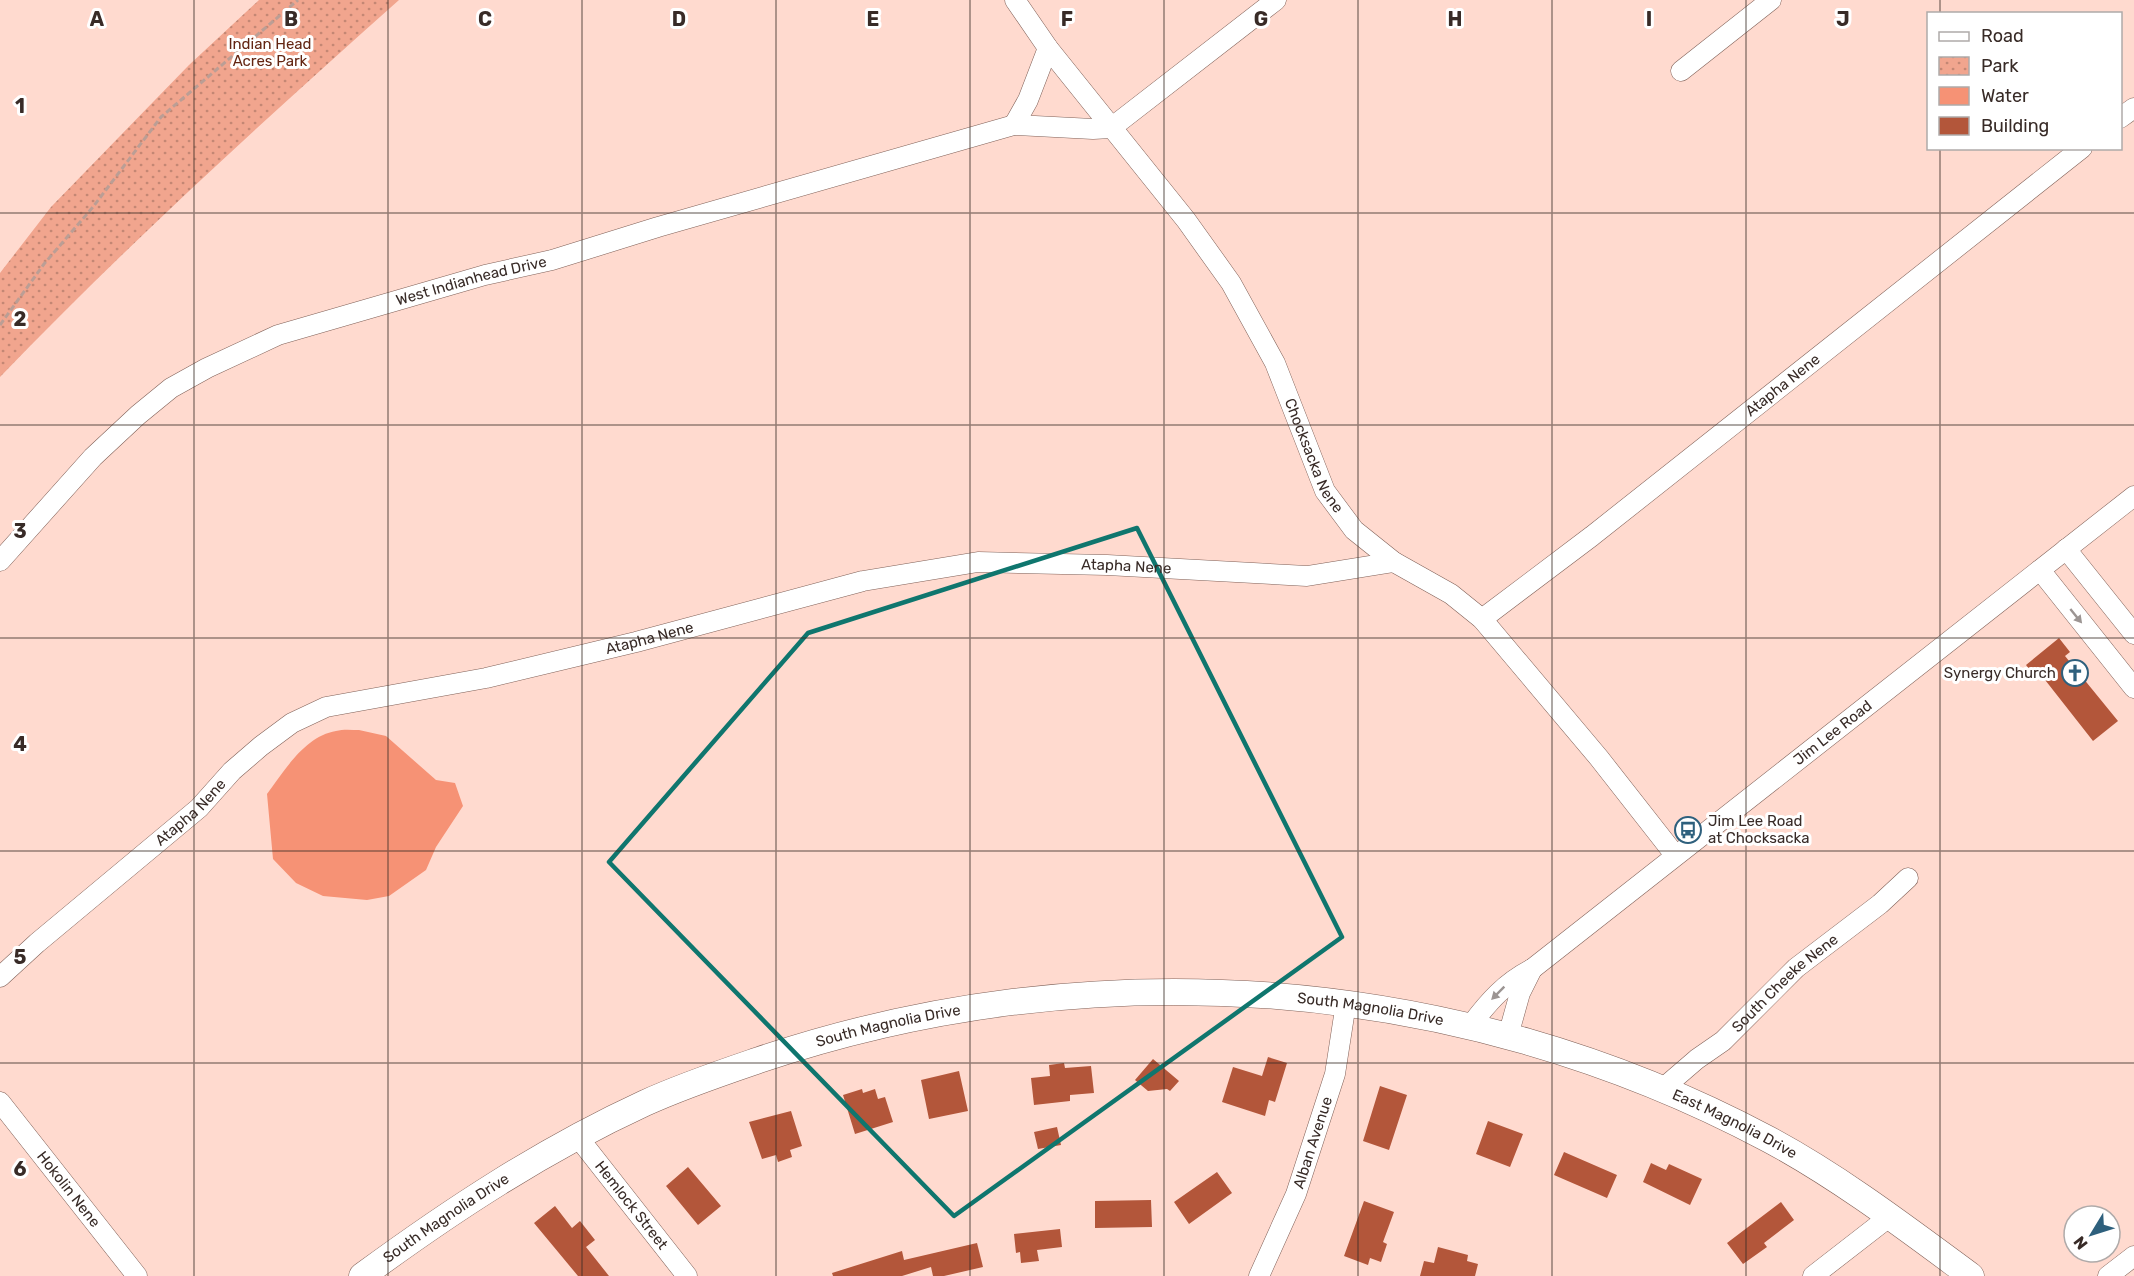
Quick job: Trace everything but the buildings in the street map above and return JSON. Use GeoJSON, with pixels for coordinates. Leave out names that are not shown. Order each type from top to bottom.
{"type":"FeatureCollection","features":[{"type":"Feature","properties":{"kind":"main road","name":"South Magnolia Drive"},"geometry":{"type":"LineString","coordinates":[[362,1276],[473,1197],[577,1136],[660,1097],[795,1048],[888,1023],[961,1010],[1055,998],[1191,990],[1255,993],[1346,1004],[1471,1025]]}},
{"type":"Feature","properties":{"kind":"main road","name":"East Magnolia Drive"},"geometry":{"type":"LineString","coordinates":[[1471,1025],[1661,1090],[1768,1140],[1889,1217],[1971,1276]]}},
{"type":"Feature","properties":{"kind":"street","name":"Chocksacka Nene"},"geometry":{"type":"LineString","coordinates":[[1015,0],[1048,48],[1186,220],[1231,284],[1275,363],[1325,491],[1354,530],[1394,562],[1451,594],[1482,619],[1599,758],[1675,855]]}},
{"type":"Feature","properties":{"kind":"street"},"geometry":{"type":"LineString","coordinates":[[1111,128],[1276,0]]}},
{"type":"Feature","properties":{"kind":"street"},"geometry":{"type":"LineString","coordinates":[[1681,71],[1770,0]]}},
{"type":"Feature","properties":{"kind":"street"},"geometry":{"type":"LineString","coordinates":[[1014,125],[1028,100],[1048,48]]}},
{"type":"Feature","properties":{"kind":"street"},"geometry":{"type":"LineString","coordinates":[[2122,117],[2134,108]]}},
{"type":"Feature","properties":{"kind":"street","name":"West Indianhead Drive"},"geometry":{"type":"LineString","coordinates":[[0,561],[93,458],[171,388],[207,368],[278,335],[485,275],[552,260],[658,226],[1014,125],[1111,128]]}},
{"type":"Feature","properties":{"kind":"street","name":"Atapha Nene"},"geometry":{"type":"LineString","coordinates":[[1482,619],[1592,536],[2079,150]]}},
{"type":"Feature","properties":{"kind":"street","name":"Jim Lee Road"},"geometry":{"type":"LineString","coordinates":[[1471,1025],[1510,980],[1532,969],[2134,496]]}},
{"type":"Feature","properties":{"kind":"street"},"geometry":{"type":"LineString","coordinates":[[2066,549],[2134,634]]}},
{"type":"Feature","properties":{"kind":"street","name":"Atapha Nene"},"geometry":{"type":"LineString","coordinates":[[0,977],[37,943],[199,808],[232,771],[261,746],[292,723],[326,707],[486,678],[636,642],[863,581],[978,562],[1107,564],[1307,576],[1394,562]]}},
{"type":"Feature","properties":{"kind":"street"},"geometry":{"type":"LineString","coordinates":[[2040,570],[2134,688]]}},
{"type":"Feature","properties":{"kind":"street","name":"South Cheeke Nene"},"geometry":{"type":"LineString","coordinates":[[1661,1090],[1697,1059],[1723,1041],[1796,969],[1880,904],[1908,878]]}},
{"type":"Feature","properties":{"kind":"street","name":"Jim Lee Road"},"geometry":{"type":"LineString","coordinates":[[1508,1036],[1520,993],[1532,969]]}},
{"type":"Feature","properties":{"kind":"street","name":"Alban Avenue"},"geometry":{"type":"LineString","coordinates":[[1259,1276],[1296,1194],[1335,1074],[1346,1004]]}},
{"type":"Feature","properties":{"kind":"street","name":"Hokolin Nene"},"geometry":{"type":"LineString","coordinates":[[0,1102],[137,1276]]}},
{"type":"Feature","properties":{"kind":"street","name":"Hemlock Street"},"geometry":{"type":"LineString","coordinates":[[577,1136],[687,1276]]}},
{"type":"Feature","properties":{"kind":"street"},"geometry":{"type":"LineString","coordinates":[[1813,1276],[1889,1217]]}},
{"type":"Feature","properties":{"kind":"street"},"geometry":{"type":"LineString","coordinates":[[2108,1276],[2134,1256]]}},
{"type":"Feature","properties":{"kind":"path"},"geometry":{"type":"LineString","coordinates":[[0,325],[44,264],[93,207],[161,117],[297,0]]}},
{"type":"Feature","properties":{"kind":"highlighted area"},"geometry":{"type":"Polygon","coordinates":[[[1137,528],[1342,937],[954,1216],[609,862],[808,633],[1137,528]]]}},
{"type":"Feature","properties":{"kind":"green space","name":"Indian Head Acres Park"},"geometry":{"type":"Polygon","coordinates":[[[259,0],[399,0],[196,185],[0,377],[0,273],[51,207],[189,65],[259,0]]]}},
{"type":"Feature","properties":{"kind":"water"},"geometry":{"type":"Polygon","coordinates":[[[339,730],[359,730],[386,736],[436,780],[455,783],[463,806],[436,847],[426,870],[389,896],[367,900],[323,896],[296,883],[273,859],[267,794],[296,756],[315,740],[339,730]]]}},
{"type":"Feature","properties":{"kind":"place","name":"Synergy Church"},"geometry":{"type":"Point","coordinates":[2075,673]}},
{"type":"Feature","properties":{"kind":"place","name":"Jim Lee Road at Chocksacka"},"geometry":{"type":"Point","coordinates":[1688,830]}}]}
